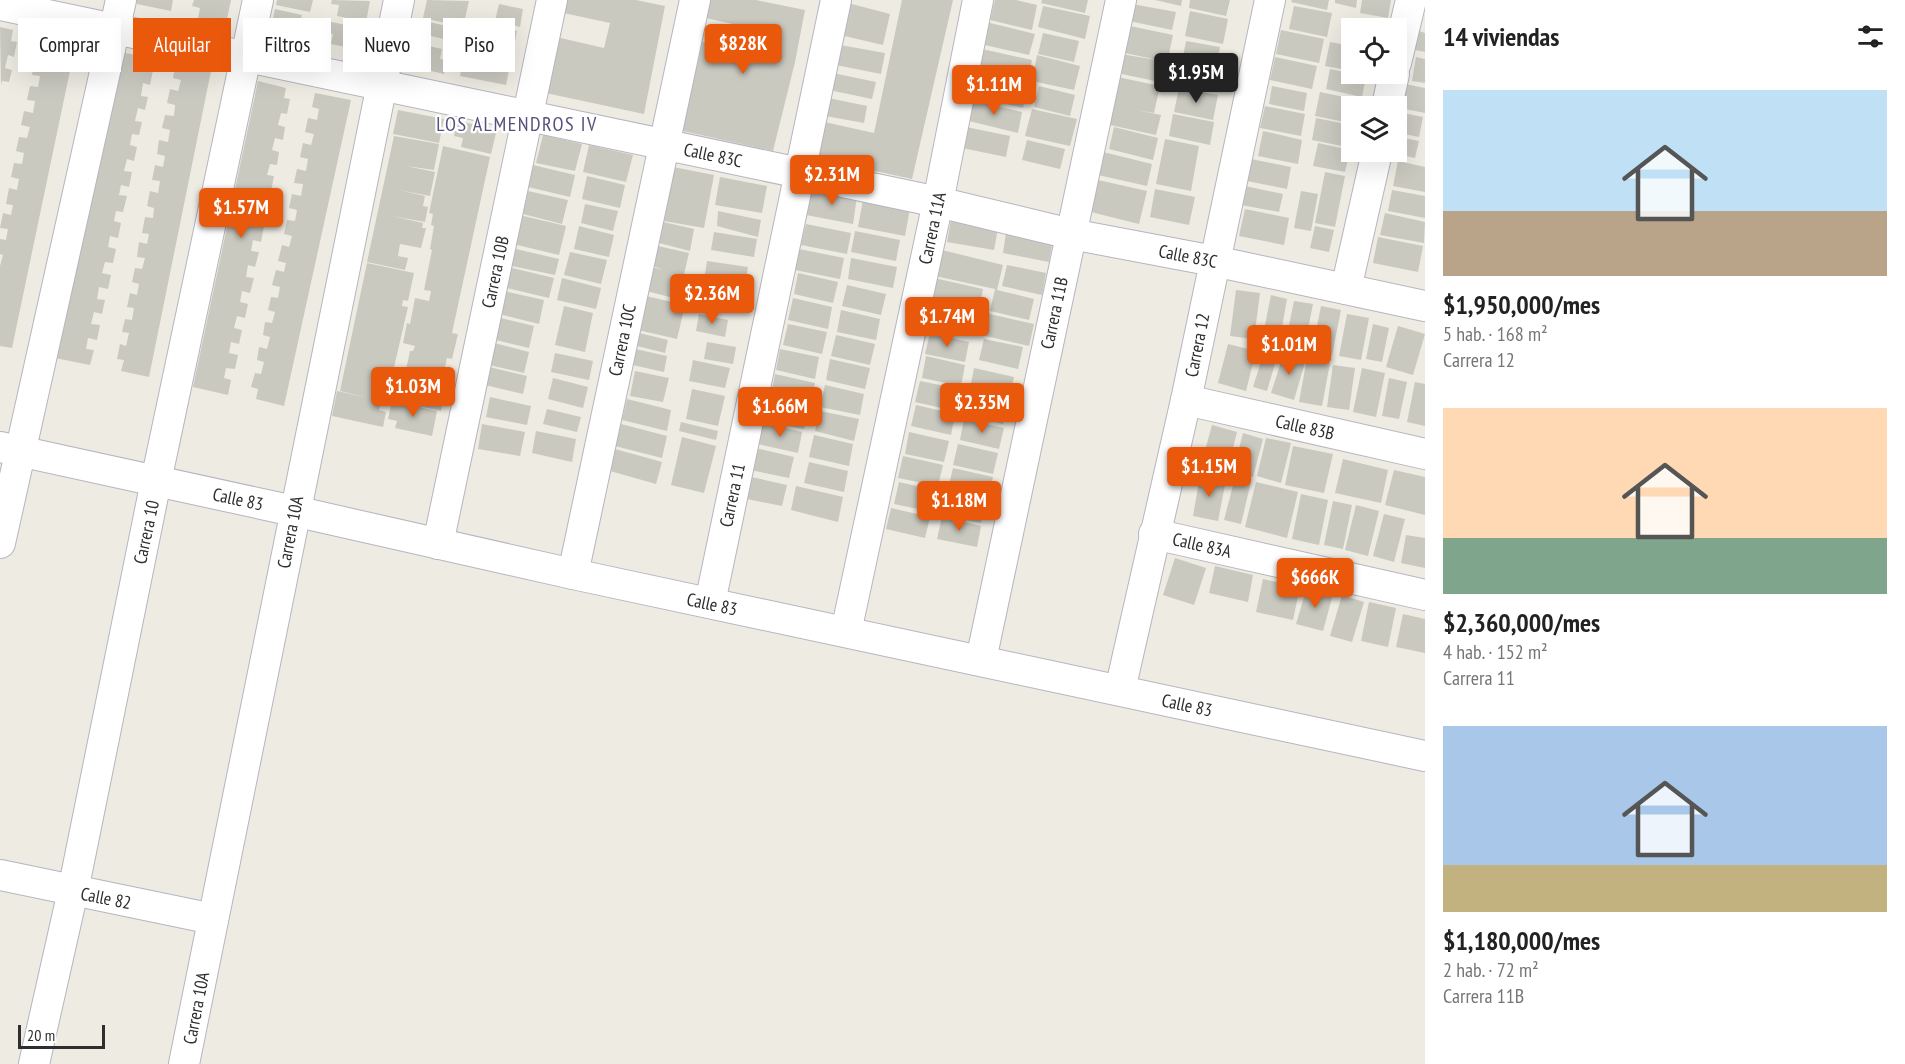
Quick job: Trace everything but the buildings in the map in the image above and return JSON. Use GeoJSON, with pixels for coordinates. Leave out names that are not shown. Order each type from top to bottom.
{"type":"FeatureCollection","features":[{"type":"Feature","properties":{"kind":"street"},"geometry":{"type":"LineString","coordinates":[[117,18],[121,0]]}},
{"type":"Feature","properties":{"kind":"street","name":"Carrera 10"},"geometry":{"type":"LineString","coordinates":[[254,18],[258,0]]}},
{"type":"Feature","properties":{"kind":"street","name":"Carrera 10A"},"geometry":{"type":"LineString","coordinates":[[184,1064],[399,0]]}},
{"type":"Feature","properties":{"kind":"street","name":"Carrera 10B"},"geometry":{"type":"LineString","coordinates":[[438,544],[552,0]]}},
{"type":"Feature","properties":{"kind":"street","name":"Carrera 10C"},"geometry":{"type":"LineString","coordinates":[[573,574],[695,0]]}},
{"type":"Feature","properties":{"kind":"street","name":"Carrera 11"},"geometry":{"type":"LineString","coordinates":[[710,603],[836,0]]}},
{"type":"Feature","properties":{"kind":"street","name":"Carrera 11A"},"geometry":{"type":"LineString","coordinates":[[846,632],[938,202],[978,0]]}},
{"type":"Feature","properties":{"kind":"street","name":"Carrera 11B"},"geometry":{"type":"LineString","coordinates":[[981,660],[1121,0]]}},
{"type":"Feature","properties":{"kind":"street","name":"Carrera 12"},"geometry":{"type":"LineString","coordinates":[[1120,690],[1186,400],[1270,0]]}},
{"type":"Feature","properties":{"kind":"street"},"geometry":{"type":"LineString","coordinates":[[1406,18],[1410,0]]}},
{"type":"Feature","properties":{"kind":"street","name":"Calle 83C"},"geometry":{"type":"LineString","coordinates":[[0,5],[59,18]]}},
{"type":"Feature","properties":{"kind":"street","name":"Calle 83C"},"geometry":{"type":"LineString","coordinates":[[121,31],[243,56]]}},
{"type":"Feature","properties":{"kind":"street","name":"Carrera 10"},"geometry":{"type":"LineString","coordinates":[[34,1064],[73,891],[156,481],[243,71]]}},
{"type":"Feature","properties":{"kind":"street"},"geometry":{"type":"LineString","coordinates":[[0,543],[10,449],[104,72]]}},
{"type":"Feature","properties":{"kind":"street","name":"Calle 83C"},"geometry":{"type":"LineString","coordinates":[[322,72],[938,202],[1071,234],[1214,261],[1425,306]]}},
{"type":"Feature","properties":{"kind":"street"},"geometry":{"type":"LineString","coordinates":[[1346,289],[1375,162]]}},
{"type":"Feature","properties":{"kind":"street","name":"Calle 83B"},"geometry":{"type":"LineString","coordinates":[[1186,400],[1425,454]]}},
{"type":"Feature","properties":{"kind":"street","name":"Calle 83"},"geometry":{"type":"LineString","coordinates":[[10,449],[573,574],[1425,756]]}},
{"type":"Feature","properties":{"kind":"street","name":"Calle 83A"},"geometry":{"type":"LineString","coordinates":[[1154,534],[1425,595]]}},
{"type":"Feature","properties":{"kind":"street","name":"Calle 82"},"geometry":{"type":"LineString","coordinates":[[0,875],[213,919]]}},
{"type":"Feature","properties":{"kind":"district","name":"LOS ALMENDROS IV"},"geometry":{"type":"Point","coordinates":[517,124]}}]}
